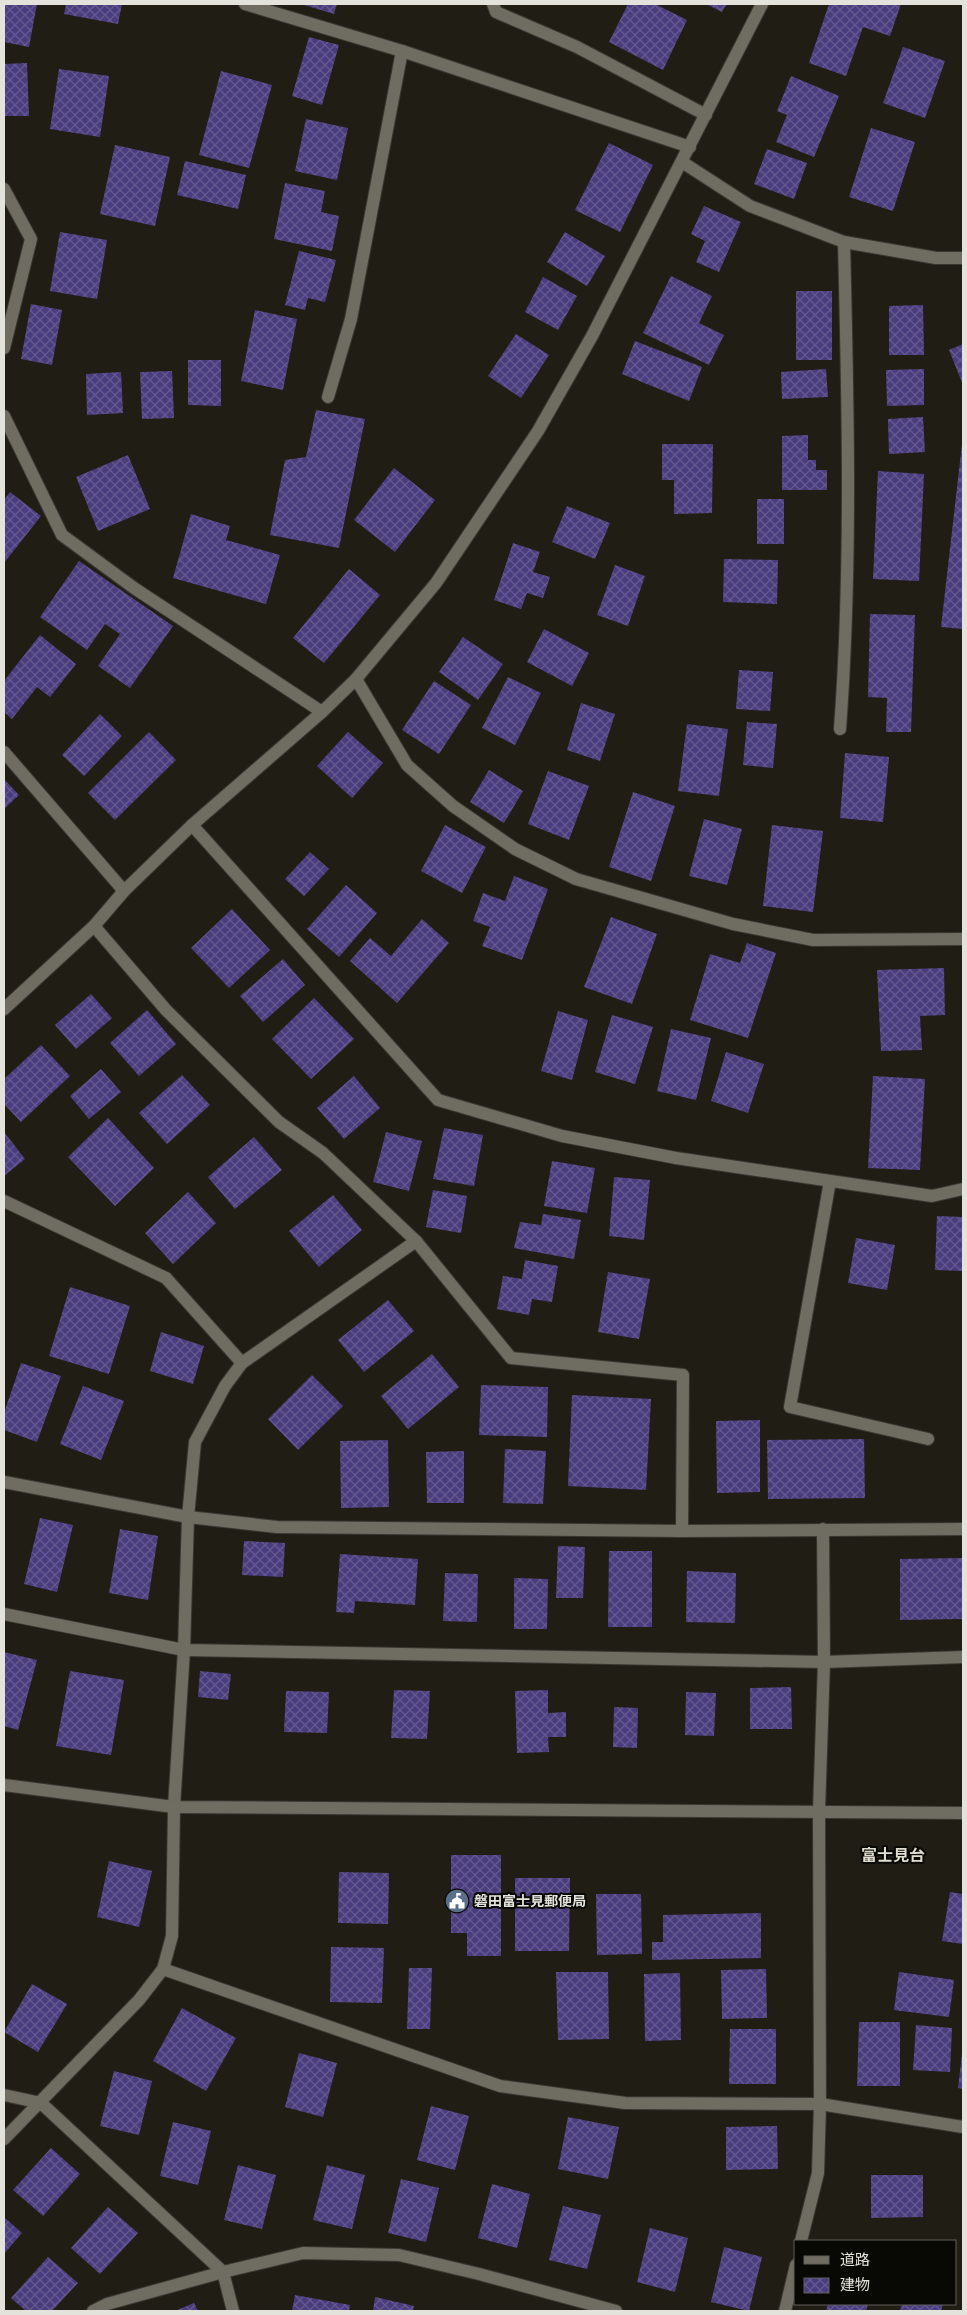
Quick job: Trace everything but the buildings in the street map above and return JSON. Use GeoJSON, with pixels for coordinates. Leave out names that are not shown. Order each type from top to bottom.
{"type":"FeatureCollection","features":[{"type":"Feature","properties":{"kind":"street"},"geometry":{"type":"LineString","coordinates":[[245,4],[402,51],[690,148]]}},
{"type":"Feature","properties":{"kind":"street"},"geometry":{"type":"LineString","coordinates":[[494,4],[496,12],[577,47],[706,115]]}},
{"type":"Feature","properties":{"kind":"street"},"geometry":{"type":"LineString","coordinates":[[4,1009],[94,926],[124,890],[192,825],[322,712],[356,679],[436,583],[538,431],[592,336],[690,148],[762,4]]}},
{"type":"Feature","properties":{"kind":"street"},"geometry":{"type":"LineString","coordinates":[[328,397],[351,319],[402,51]]}},
{"type":"Feature","properties":{"kind":"street"},"geometry":{"type":"LineString","coordinates":[[682,162],[750,206],[844,242],[936,258],[963,258]]}},
{"type":"Feature","properties":{"kind":"street"},"geometry":{"type":"LineString","coordinates":[[4,189],[31,239],[4,348]]}},
{"type":"Feature","properties":{"kind":"street"},"geometry":{"type":"LineString","coordinates":[[840,729],[845,665],[850,476],[844,242]]}},
{"type":"Feature","properties":{"kind":"street"},"geometry":{"type":"LineString","coordinates":[[4,416],[62,535],[134,588],[322,712]]}},
{"type":"Feature","properties":{"kind":"street"},"geometry":{"type":"LineString","coordinates":[[356,679],[407,765],[453,806],[515,849],[576,879],[733,924],[813,940],[963,939]]}},
{"type":"Feature","properties":{"kind":"street"},"geometry":{"type":"LineString","coordinates":[[4,752],[124,890]]}},
{"type":"Feature","properties":{"kind":"street"},"geometry":{"type":"LineString","coordinates":[[192,825],[438,1100],[562,1136],[676,1158],[932,1196],[963,1189]]}},
{"type":"Feature","properties":{"kind":"street"},"geometry":{"type":"LineString","coordinates":[[94,926],[166,1010],[280,1122],[323,1153],[416,1241],[510,1358],[683,1375],[682,1531]]}},
{"type":"Feature","properties":{"kind":"street"},"geometry":{"type":"LineString","coordinates":[[830,1181],[790,1408],[928,1440]]}},
{"type":"Feature","properties":{"kind":"street"},"geometry":{"type":"LineString","coordinates":[[4,1201],[166,1278],[242,1363]]}},
{"type":"Feature","properties":{"kind":"street"},"geometry":{"type":"LineString","coordinates":[[4,2139],[139,2000],[163,1969],[172,1936],[174,1807],[184,1650],[188,1517],[194,1442],[225,1386],[242,1363],[416,1241]]}},
{"type":"Feature","properties":{"kind":"street"},"geometry":{"type":"LineString","coordinates":[[4,1482],[188,1517],[277,1527],[682,1531],[963,1529]]}},
{"type":"Feature","properties":{"kind":"street"},"geometry":{"type":"LineString","coordinates":[[801,2240],[818,2173],[820,2104],[819,1811],[824,1662],[823,1529]]}},
{"type":"Feature","properties":{"kind":"street"},"geometry":{"type":"LineString","coordinates":[[4,1614],[184,1650],[824,1662],[963,1657]]}},
{"type":"Feature","properties":{"kind":"street"},"geometry":{"type":"LineString","coordinates":[[4,1786],[174,1807],[963,1813]]}},
{"type":"Feature","properties":{"kind":"street"},"geometry":{"type":"LineString","coordinates":[[163,1969],[500,2086],[625,2103],[820,2104],[963,2127]]}},
{"type":"Feature","properties":{"kind":"street"},"geometry":{"type":"LineString","coordinates":[[4,2095],[41,2103],[223,2272],[233,2311]]}},
{"type":"Feature","properties":{"kind":"street"},"geometry":{"type":"LineString","coordinates":[[93,2311],[107,2304],[223,2272],[303,2253],[399,2255],[479,2274],[616,2311]]}},
{"type":"Feature","properties":{"kind":"street"},"geometry":{"type":"LineString","coordinates":[[785,2311],[794,2273]]}},
{"type":"Feature","properties":{"kind":"place","name":"磐田富士見郵便局"},"geometry":{"type":"Point","coordinates":[457,1901]}},
{"type":"Feature","properties":{"kind":"district","name":"富士見台"},"geometry":{"type":"Point","coordinates":[893,1855]}}]}
